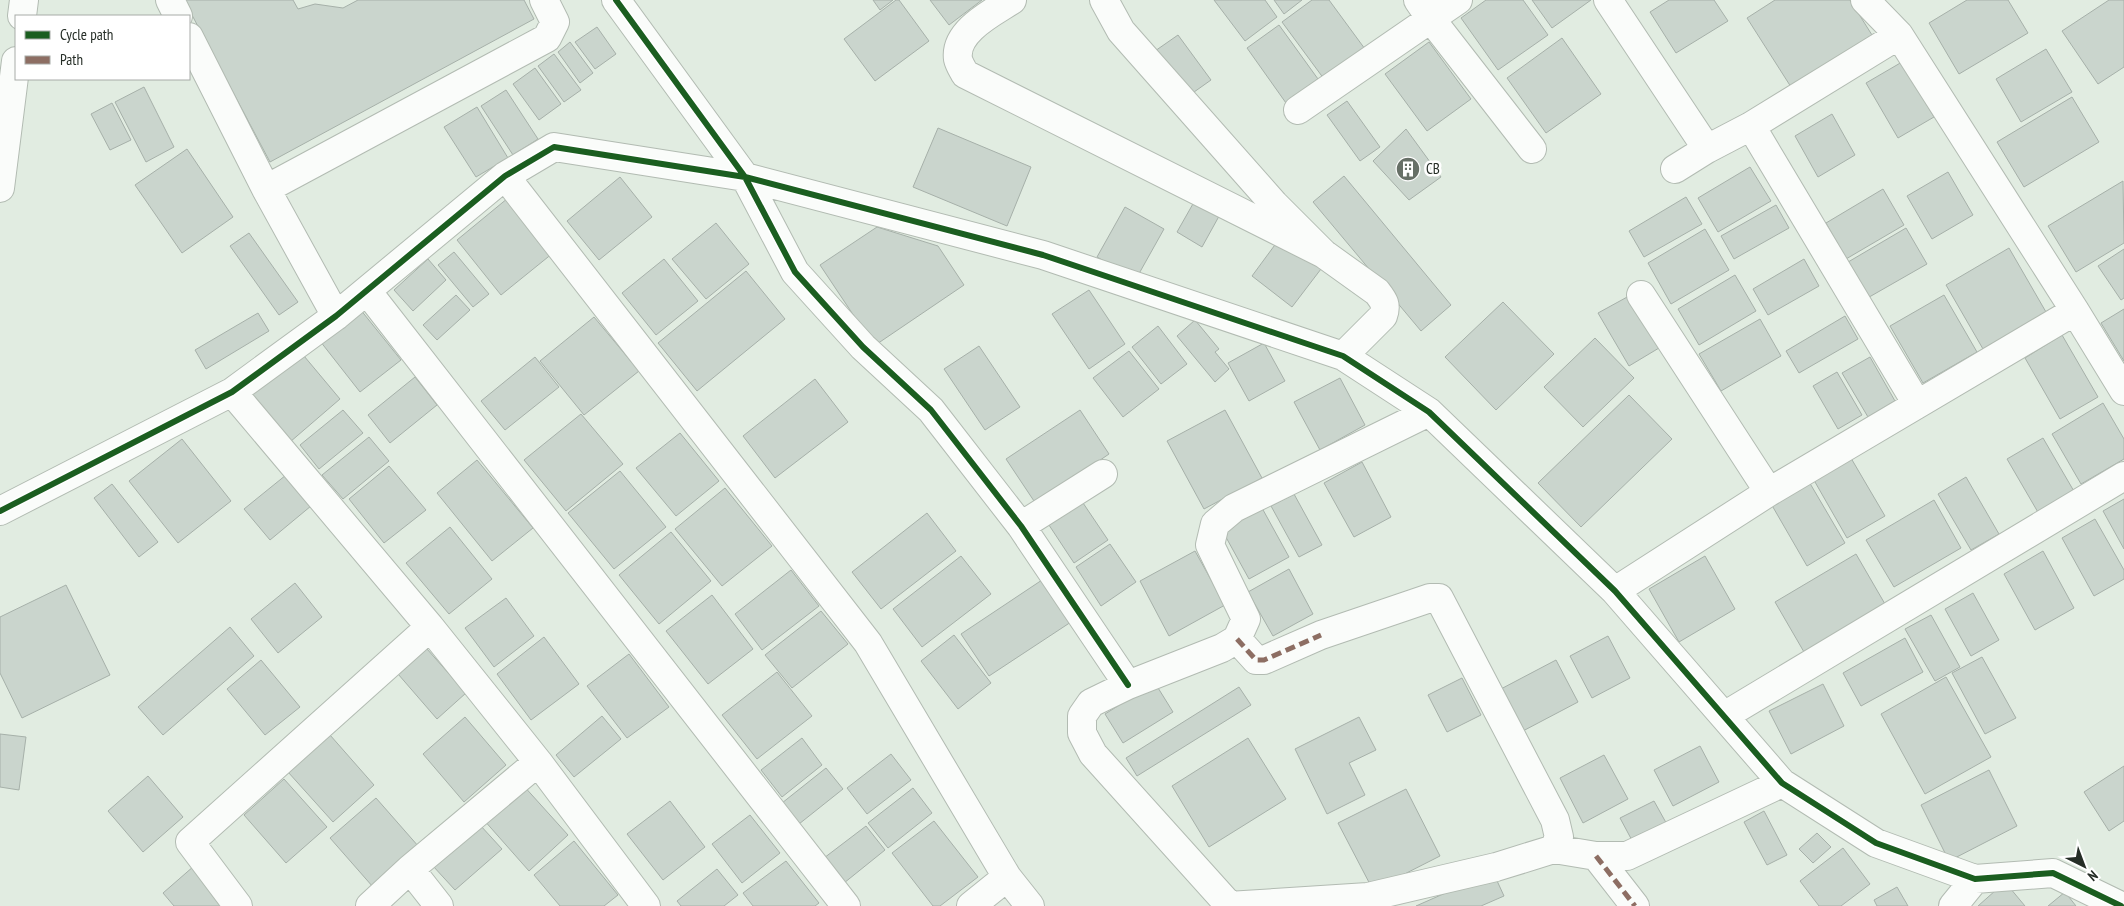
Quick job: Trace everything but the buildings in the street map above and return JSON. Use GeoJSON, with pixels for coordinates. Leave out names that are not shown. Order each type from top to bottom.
{"type":"FeatureCollection","features":[{"type":"Feature","properties":{"kind":"street"},"geometry":{"type":"LineString","coordinates":[[22,15],[24,0]]}},
{"type":"Feature","properties":{"kind":"street"},"geometry":{"type":"LineString","coordinates":[[170,0],[178,15]]}},
{"type":"Feature","properties":{"kind":"street"},"geometry":{"type":"LineString","coordinates":[[266,189],[547,38],[555,22],[544,0]]}},
{"type":"Feature","properties":{"kind":"street"},"geometry":{"type":"LineString","coordinates":[[616,0],[745,177],[795,272],[863,347],[932,410],[1021,526],[1128,685]]}},
{"type":"Feature","properties":{"kind":"street"},"geometry":{"type":"LineString","coordinates":[[1012,0],[971,27],[961,44],[958,59],[966,74],[1324,254],[1377,292],[1384,300],[1386,308],[1383,316],[1343,356]]}},
{"type":"Feature","properties":{"kind":"street"},"geometry":{"type":"LineString","coordinates":[[1104,0],[1122,31],[1274,204],[1324,254]]}},
{"type":"Feature","properties":{"kind":"street"},"geometry":{"type":"LineString","coordinates":[[1298,110],[1424,10],[1458,0]]}},
{"type":"Feature","properties":{"kind":"street"},"geometry":{"type":"LineString","coordinates":[[1608,0],[1707,149]]}},
{"type":"Feature","properties":{"kind":"street"},"geometry":{"type":"LineString","coordinates":[[1865,0],[1899,35],[2076,311],[2124,391]]}},
{"type":"Feature","properties":{"kind":"street"},"geometry":{"type":"LineString","coordinates":[[1424,10],[1532,149]]}},
{"type":"Feature","properties":{"kind":"street"},"geometry":{"type":"LineString","coordinates":[[1675,169],[1707,149],[1751,126],[1899,35]]}},
{"type":"Feature","properties":{"kind":"street"},"geometry":{"type":"LineString","coordinates":[[190,39],[266,189],[336,316]]}},
{"type":"Feature","properties":{"kind":"street"},"geometry":{"type":"LineString","coordinates":[[0,188],[15,70]]}},
{"type":"Feature","properties":{"kind":"street"},"geometry":{"type":"LineString","coordinates":[[1751,126],[1917,404]]}},
{"type":"Feature","properties":{"kind":"street"},"geometry":{"type":"LineString","coordinates":[[0,511],[232,392],[336,316],[505,176],[554,147],[745,177],[1043,255],[1343,356],[1429,412],[1615,590],[1782,783],[1876,843],[1975,879],[2053,873],[2121,906]]}},
{"type":"Feature","properties":{"kind":"street"},"geometry":{"type":"LineString","coordinates":[[505,176],[868,643],[1007,877],[1030,906]]}},
{"type":"Feature","properties":{"kind":"street"},"geometry":{"type":"LineString","coordinates":[[367,291],[846,906]]}},
{"type":"Feature","properties":{"kind":"street"},"geometry":{"type":"LineString","coordinates":[[1641,295],[1769,492]]}},
{"type":"Feature","properties":{"kind":"street"},"geometry":{"type":"LineString","coordinates":[[1615,590],[1769,492],[2076,311]]}},
{"type":"Feature","properties":{"kind":"street"},"geometry":{"type":"LineString","coordinates":[[232,392],[430,627],[538,762],[646,906]]}},
{"type":"Feature","properties":{"kind":"street"},"geometry":{"type":"LineString","coordinates":[[1429,412],[1234,508],[1216,524],[1210,545],[1246,619],[1237,638],[1222,648],[1128,685],[1091,704],[1082,716],[1082,733],[1094,754],[1229,906],[1368,897],[1496,867],[1554,849],[1596,856],[1627,856],[1782,783]]}},
{"type":"Feature","properties":{"kind":"street"},"geometry":{"type":"LineString","coordinates":[[1021,526],[1103,474]]}},
{"type":"Feature","properties":{"kind":"street"},"geometry":{"type":"LineString","coordinates":[[1724,716],[2124,476]]}},
{"type":"Feature","properties":{"kind":"street"},"geometry":{"type":"LineString","coordinates":[[1237,638],[1256,660],[1264,660],[1321,635],[1430,598],[1439,598],[1555,820],[1559,837],[1554,849]]}},
{"type":"Feature","properties":{"kind":"street"},"geometry":{"type":"LineString","coordinates":[[238,906],[190,842],[430,627]]}},
{"type":"Feature","properties":{"kind":"street"},"geometry":{"type":"LineString","coordinates":[[370,906],[538,762]]}},
{"type":"Feature","properties":{"kind":"street"},"geometry":{"type":"LineString","coordinates":[[1596,856],[1635,906]]}},
{"type":"Feature","properties":{"kind":"street"},"geometry":{"type":"LineString","coordinates":[[410,870],[439,906]]}},
{"type":"Feature","properties":{"kind":"street"},"geometry":{"type":"LineString","coordinates":[[971,906],[1007,877]]}},
{"type":"Feature","properties":{"kind":"street"},"geometry":{"type":"LineString","coordinates":[[1953,906],[1975,879]]}},
{"type":"Feature","properties":{"kind":"marked path"},"geometry":{"type":"LineString","coordinates":[[1237,639],[1256,660],[1264,660],[1321,635]]}},
{"type":"Feature","properties":{"kind":"marked path"},"geometry":{"type":"LineString","coordinates":[[1596,856],[1635,906]]}},
{"type":"Feature","properties":{"kind":"cycle path"},"geometry":{"type":"LineString","coordinates":[[616,0],[745,177],[1043,255],[1343,356],[1429,412],[1615,591],[1782,783],[1876,843],[1975,879],[2053,873],[2121,906]]}},
{"type":"Feature","properties":{"kind":"cycle path"},"geometry":{"type":"LineString","coordinates":[[0,511],[232,392],[336,316],[505,176],[554,147],[745,177],[795,272],[863,347],[931,410],[1021,526],[1128,685]]}},
{"type":"Feature","properties":{"kind":"place","name":"CB"},"geometry":{"type":"Point","coordinates":[1408,169]}}]}
